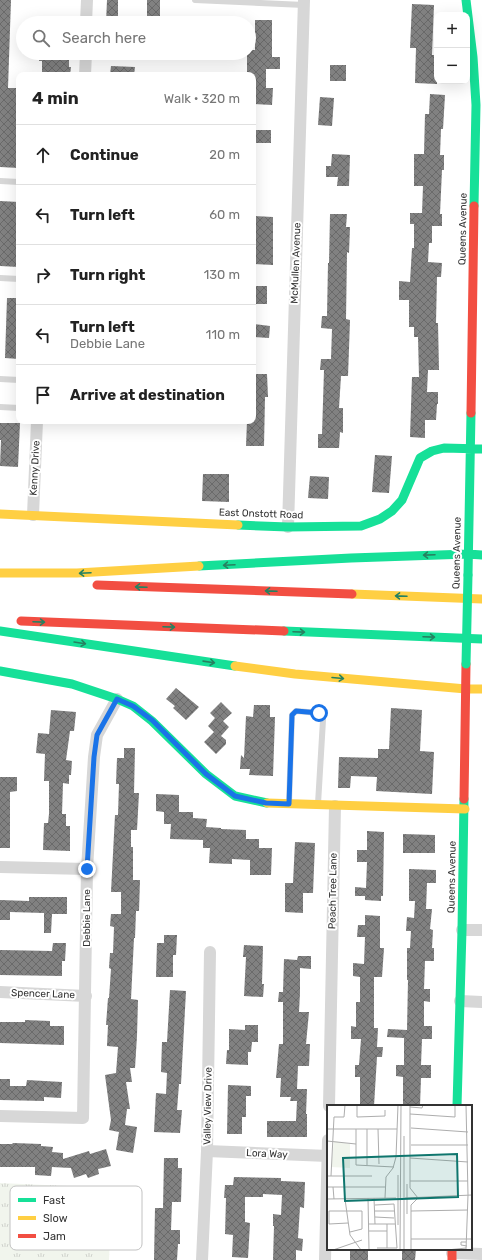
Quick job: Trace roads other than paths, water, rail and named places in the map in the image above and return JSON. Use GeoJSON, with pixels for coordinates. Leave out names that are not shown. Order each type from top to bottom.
{"type":"FeatureCollection","features":[{"type":"Feature","properties":{"kind":"main road","name":"Queens Avenue"},"geometry":{"type":"LineString","coordinates":[[457,1105],[465,809],[466,664],[476,105],[473,57],[466,0]]}},
{"type":"Feature","properties":{"kind":"main road","name":"East Onstott Road"},"geometry":{"type":"LineString","coordinates":[[0,514],[288,527],[361,526],[380,519],[392,511],[402,500],[420,458],[432,451],[444,448],[482,449]]}},
{"type":"Feature","properties":{"kind":"main road"},"geometry":{"type":"LineString","coordinates":[[0,573],[77,573],[351,558],[468,554],[482,555]]}},
{"type":"Feature","properties":{"kind":"main road"},"geometry":{"type":"LineString","coordinates":[[0,581],[32,582]]}},
{"type":"Feature","properties":{"kind":"main road"},"geometry":{"type":"LineString","coordinates":[[87,584],[482,599]]}},
{"type":"Feature","properties":{"kind":"main road"},"geometry":{"type":"LineString","coordinates":[[8,621],[482,639]]}},
{"type":"Feature","properties":{"kind":"main road"},"geometry":{"type":"LineString","coordinates":[[0,630],[190,660],[295,674],[466,689],[482,689]]}},
{"type":"Feature","properties":{"kind":"main road"},"geometry":{"type":"LineString","coordinates":[[0,671],[72,684],[133,706],[152,720],[206,774],[235,796],[266,803],[465,809]]}},
{"type":"Feature","properties":{"kind":"street"},"geometry":{"type":"LineString","coordinates":[[86,16],[87,0]]}},
{"type":"Feature","properties":{"kind":"street","name":"McMullen Avenue"},"geometry":{"type":"LineString","coordinates":[[288,527],[304,3]]}},
{"type":"Feature","properties":{"kind":"street"},"geometry":{"type":"LineString","coordinates":[[85,72],[86,60]]}},
{"type":"Feature","properties":{"kind":"street","name":"Kenny Drive"},"geometry":{"type":"LineString","coordinates":[[33,515],[37,424]]}},
{"type":"Feature","properties":{"kind":"street","name":"Debbie Lane"},"geometry":{"type":"LineString","coordinates":[[0,1116],[83,1118],[87,869],[94,757],[97,735],[117,699]]}},
{"type":"Feature","properties":{"kind":"street","name":"Peach Tree Lane"},"geometry":{"type":"LineString","coordinates":[[329,1105],[335,806]]}},
{"type":"Feature","properties":{"kind":"street"},"geometry":{"type":"LineString","coordinates":[[0,867],[87,869]]}},
{"type":"Feature","properties":{"kind":"street"},"geometry":{"type":"LineString","coordinates":[[462,930],[482,930]]}},
{"type":"Feature","properties":{"kind":"street","name":"Valley View Drive"},"geometry":{"type":"LineString","coordinates":[[202,1260],[207,1151],[210,952]]}},
{"type":"Feature","properties":{"kind":"street","name":"Spencer Lane"},"geometry":{"type":"LineString","coordinates":[[0,992],[86,996]]}},
{"type":"Feature","properties":{"kind":"street"},"geometry":{"type":"LineString","coordinates":[[460,1002],[482,1002]]}},
{"type":"Feature","properties":{"kind":"street","name":"Lora Way"},"geometry":{"type":"LineString","coordinates":[[207,1151],[327,1156]]}},
{"type":"Feature","properties":{"kind":"street"},"geometry":{"type":"LineString","coordinates":[[325,1260],[327,1191]]}},
{"type":"Feature","properties":{"kind":"street"},"geometry":{"type":"LineString","coordinates":[[452,1254],[482,1254]]}},
{"type":"Feature","properties":{"kind":"lane"},"geometry":{"type":"LineString","coordinates":[[195,0],[304,3]]}},
{"type":"Feature","properties":{"kind":"lane"},"geometry":{"type":"LineString","coordinates":[[0,181],[16,182]]}},
{"type":"Feature","properties":{"kind":"lane"},"geometry":{"type":"LineString","coordinates":[[0,278],[16,279]]}},
{"type":"Feature","properties":{"kind":"lane"},"geometry":{"type":"LineString","coordinates":[[0,379],[16,380]]}},
{"type":"Feature","properties":{"kind":"lane"},"geometry":{"type":"LineString","coordinates":[[0,407],[16,408]]}},
{"type":"Feature","properties":{"kind":"lane"},"geometry":{"type":"LineString","coordinates":[[289,804],[292,715],[296,711],[319,713],[323,720],[318,805]]}}]}
